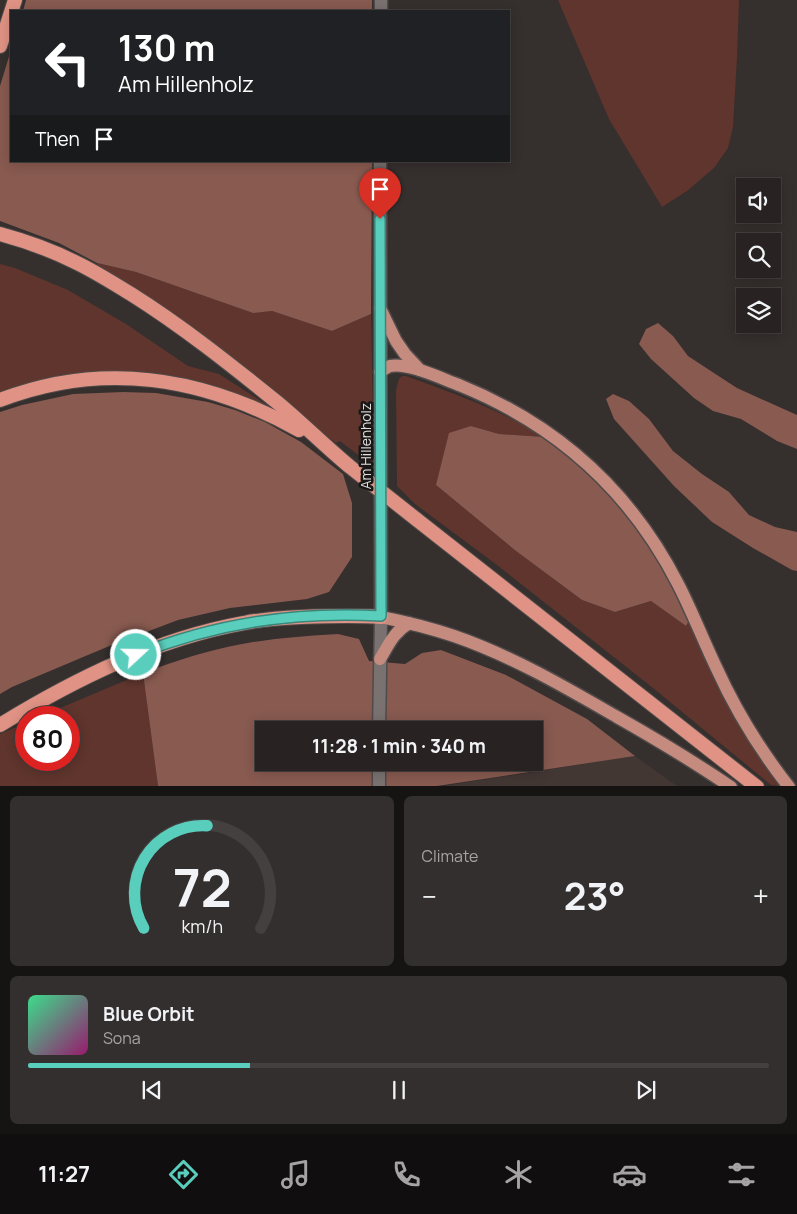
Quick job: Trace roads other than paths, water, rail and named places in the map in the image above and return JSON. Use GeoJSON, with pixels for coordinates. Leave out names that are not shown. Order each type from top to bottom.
{"type":"FeatureCollection","features":[{"type":"Feature","properties":{"kind":"highway"},"geometry":{"type":"LineString","coordinates":[[0,46],[10,15]]}},
{"type":"Feature","properties":{"kind":"highway"},"geometry":{"type":"LineString","coordinates":[[0,234],[34,244],[77,262],[159,311],[279,404],[349,466],[757,786]]}},
{"type":"Feature","properties":{"kind":"highway"},"geometry":{"type":"LineString","coordinates":[[0,400],[34,389],[78,381],[121,378],[163,381],[199,388],[231,398],[286,423],[323,444]]}},
{"type":"Feature","properties":{"kind":"highway"},"geometry":{"type":"LineString","coordinates":[[0,726],[31,706],[107,667],[180,639],[246,622],[279,618],[381,616]]}},
{"type":"Feature","properties":{"kind":"main road"},"geometry":{"type":"LineString","coordinates":[[380,308],[396,342],[420,370]]}},
{"type":"Feature","properties":{"kind":"main road"},"geometry":{"type":"LineString","coordinates":[[380,372],[389,366],[420,370],[493,400],[548,432],[601,476],[637,518],[654,542],[679,586],[730,696],[763,751],[789,786]]}},
{"type":"Feature","properties":{"kind":"main road"},"geometry":{"type":"LineString","coordinates":[[381,616],[454,636],[495,652],[536,672],[686,757],[731,786]]}},
{"type":"Feature","properties":{"kind":"main road"},"geometry":{"type":"LineString","coordinates":[[380,659],[396,633],[409,623]]}},
{"type":"Feature","properties":{"kind":"street","name":"Am Hillenholz"},"geometry":{"type":"LineString","coordinates":[[379,721],[381,616],[380,162]]}},
{"type":"Feature","properties":{"kind":"street"},"geometry":{"type":"LineString","coordinates":[[379,771],[379,786]]}}]}
